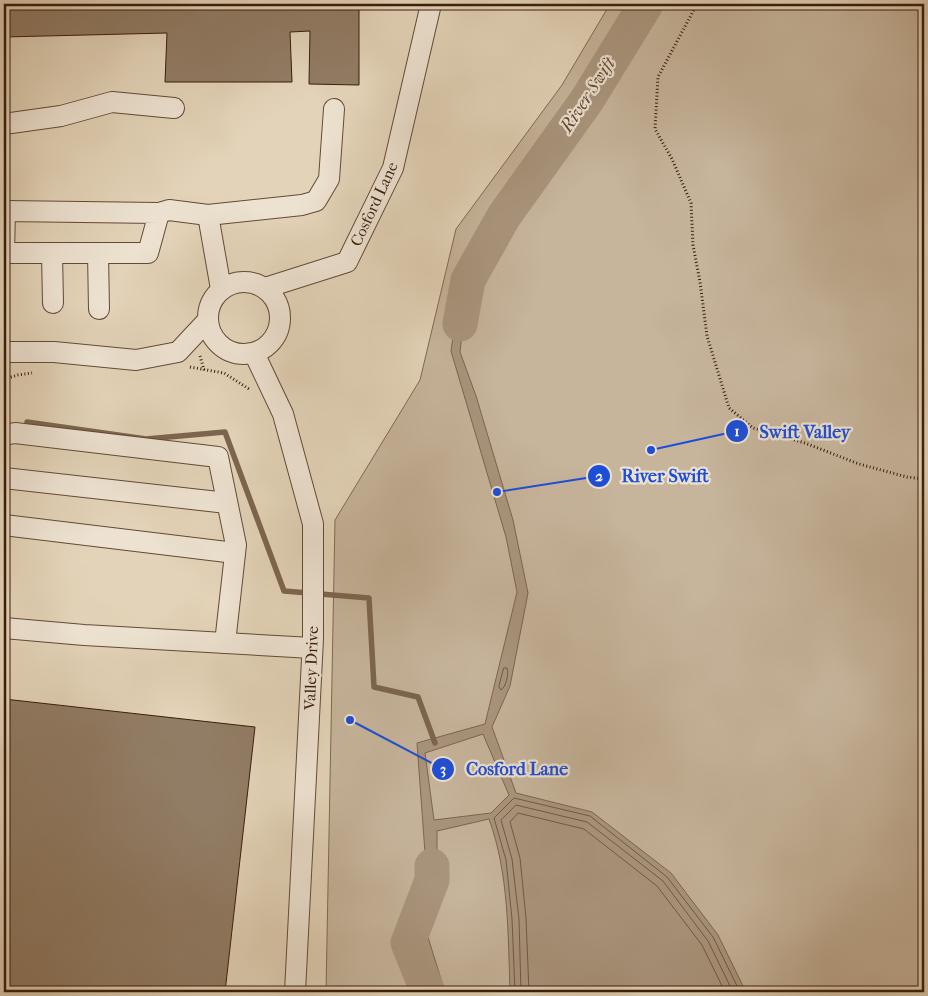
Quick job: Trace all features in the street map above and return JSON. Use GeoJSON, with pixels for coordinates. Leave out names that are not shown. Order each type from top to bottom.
{"type":"FeatureCollection","features":[{"type":"Feature","properties":{"kind":"street","name":"Cosford Lane"},"geometry":{"type":"LineString","coordinates":[[265,288],[347,262],[393,168],[431,4]]}},
{"type":"Feature","properties":{"kind":"street"},"geometry":{"type":"LineString","coordinates":[[4,124],[61,116],[112,102],[174,108]]}},
{"type":"Feature","properties":{"kind":"street"},"geometry":{"type":"LineString","coordinates":[[159,213],[148,253],[4,252],[5,212],[159,213],[169,210],[208,215],[302,205],[316,201],[329,179],[334,109]]}},
{"type":"Feature","properties":{"kind":"street"},"geometry":{"type":"LineString","coordinates":[[208,215],[221,290]]}},
{"type":"Feature","properties":{"kind":"street"},"geometry":{"type":"LineString","coordinates":[[52,253],[53,303]]}},
{"type":"Feature","properties":{"kind":"street"},"geometry":{"type":"LineString","coordinates":[[98,253],[99,309]]}},
{"type":"Feature","properties":{"kind":"street"},"geometry":{"type":"LineString","coordinates":[[243,281],[265,288],[273,296],[279,307],[278,330],[273,340],[264,348],[254,353],[232,353],[223,348],[212,336],[207,320],[208,309],[213,298],[221,290],[231,284],[243,281]]}},
{"type":"Feature","properties":{"kind":"street"},"geometry":{"type":"LineString","coordinates":[[4,352],[54,352],[136,360],[178,352],[207,320]]}},
{"type":"Feature","properties":{"kind":"street","name":"Valley Drive"},"geometry":{"type":"LineString","coordinates":[[254,353],[283,414],[313,524],[312,648],[295,992]]}},
{"type":"Feature","properties":{"kind":"street"},"geometry":{"type":"LineString","coordinates":[[4,435],[15,433],[218,458],[236,544],[225,643]]}},
{"type":"Feature","properties":{"kind":"street"},"geometry":{"type":"LineString","coordinates":[[4,478],[227,503]]}},
{"type":"Feature","properties":{"kind":"street"},"geometry":{"type":"LineString","coordinates":[[4,525],[235,553]]}},
{"type":"Feature","properties":{"kind":"street"},"geometry":{"type":"LineString","coordinates":[[4,628],[84,636],[312,648]]}},
{"type":"Feature","properties":{"kind":"path"},"geometry":{"type":"LineString","coordinates":[[697,4],[658,77],[655,129],[672,159],[691,203],[693,245],[700,282],[706,336],[729,408],[753,428],[805,443],[859,464],[907,477],[924,479]]}},
{"type":"Feature","properties":{"kind":"shaded area"},"geometry":{"type":"Polygon","coordinates":[[[610,4],[924,4],[924,992],[326,992],[335,520],[420,380],[456,229],[562,85],[610,4]]]}},
{"type":"Feature","properties":{"kind":"water"},"geometry":{"type":"Polygon","coordinates":[[[641,4],[654,4],[562,151],[530,193],[491,228],[471,259],[460,352],[476,396],[513,520],[528,593],[510,686],[492,727],[516,793],[592,812],[671,873],[718,935],[746,992],[510,992],[508,926],[504,883],[496,840],[489,819],[437,831],[437,869],[427,934],[445,992],[433,992],[412,944],[427,880],[417,743],[485,724],[517,592],[506,537],[451,351],[465,256],[482,229],[527,189],[565,135],[641,4]],[[483,734],[425,753],[434,820],[491,813],[509,795],[483,734]]]}},
{"type":"Feature","properties":{"kind":"building"},"geometry":{"type":"Polygon","coordinates":[[[4,4],[359,4],[359,85],[309,84],[310,31],[290,32],[292,82],[165,82],[167,33],[4,37],[4,4]]]}},
{"type":"Feature","properties":{"kind":"building"},"geometry":{"type":"Polygon","coordinates":[[[4,699],[255,727],[225,992],[4,992],[4,699]]]}},
{"type":"Feature","properties":{"kind":"waterway","name":"River Swift"},"geometry":{"type":"LineString","coordinates":[[460,324],[468,280],[504,216],[587,100],[646,4]]}},
{"type":"Feature","properties":{"kind":"waterway"},"geometry":{"type":"LineString","coordinates":[[27,422],[146,439],[225,432],[284,591],[369,598],[374,687],[418,697],[435,743]]}},
{"type":"Feature","properties":{"kind":"waterway","name":"River Swift"},"geometry":{"type":"LineString","coordinates":[[428,992],[408,943],[432,880],[432,866]]}},
{"type":"Feature","properties":{"kind":"place","name":"Swift Valley"},"geometry":{"type":"Point","coordinates":[651,450]}},
{"type":"Feature","properties":{"kind":"place","name":"River Swift"},"geometry":{"type":"Point","coordinates":[497,492]}},
{"type":"Feature","properties":{"kind":"place","name":"Cosford Lane"},"geometry":{"type":"Point","coordinates":[350,720]}}]}
